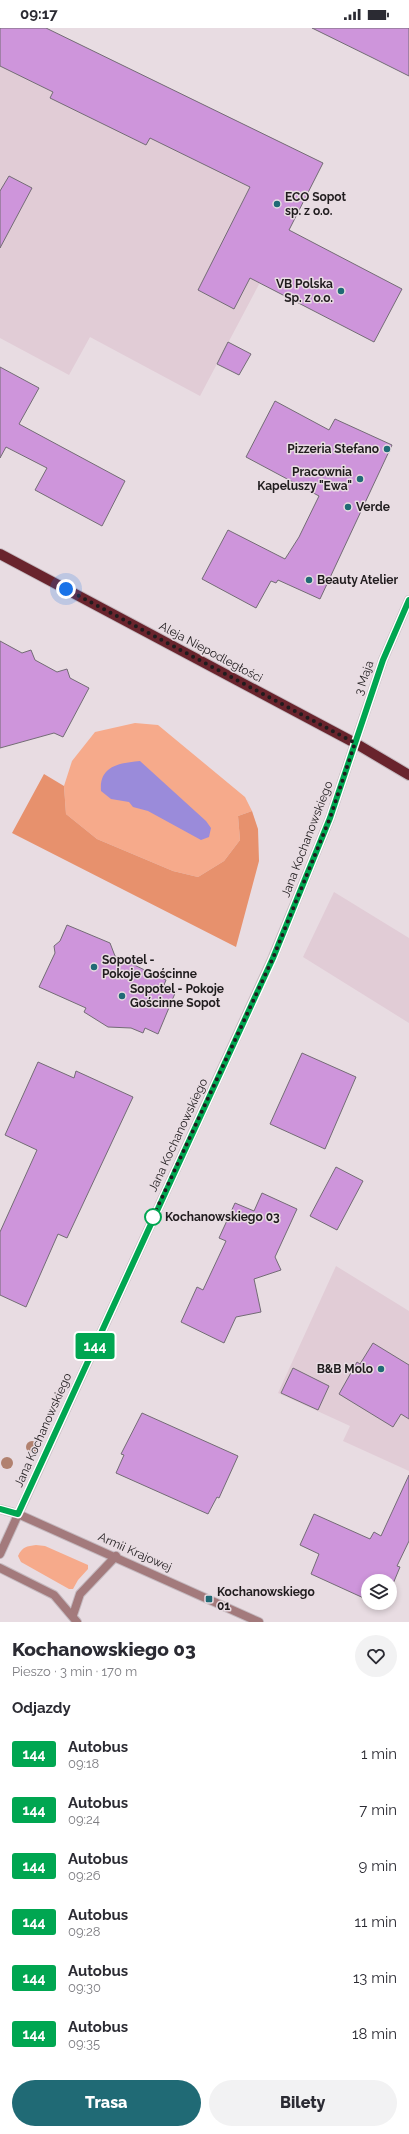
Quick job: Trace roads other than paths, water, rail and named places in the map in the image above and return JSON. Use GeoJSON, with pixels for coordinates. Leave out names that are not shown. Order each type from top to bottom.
{"type":"FeatureCollection","features":[{"type":"Feature","properties":{"kind":"main road","name":"Aleja Niepodległości"},"geometry":{"type":"LineString","coordinates":[[0,554],[355,743],[409,774]]}},
{"type":"Feature","properties":{"kind":"street","name":"3 Maja"},"geometry":{"type":"LineString","coordinates":[[355,743],[383,660],[409,600]]}},
{"type":"Feature","properties":{"kind":"street","name":"Jana Kochanowskiego"},"geometry":{"type":"LineString","coordinates":[[0,1554],[273,958],[330,818],[355,743]]}},
{"type":"Feature","properties":{"kind":"street","name":"Armii Krajowej"},"geometry":{"type":"LineString","coordinates":[[0,1509],[18,1514],[116,1556],[259,1622]]}},
{"type":"Feature","properties":{"kind":"street"},"geometry":{"type":"LineString","coordinates":[[75,1619],[80,1594],[116,1556]]}},
{"type":"Feature","properties":{"kind":"street"},"geometry":{"type":"LineString","coordinates":[[0,1568],[54,1595],[75,1619]]}},
{"type":"Feature","properties":{"kind":"place","name":"ECO Sopot sp. z o.o."},"geometry":{"type":"Point","coordinates":[277,204]}},
{"type":"Feature","properties":{"kind":"place","name":"VB Polska Sp. z o.o."},"geometry":{"type":"Point","coordinates":[341,291]}},
{"type":"Feature","properties":{"kind":"place","name":"Pizzeria Stefano"},"geometry":{"type":"Point","coordinates":[387,449]}},
{"type":"Feature","properties":{"kind":"place","name":"Pracownia Kapeluszy \"Ewa\""},"geometry":{"type":"Point","coordinates":[360,479]}},
{"type":"Feature","properties":{"kind":"place","name":"Verde"},"geometry":{"type":"Point","coordinates":[348,507]}},
{"type":"Feature","properties":{"kind":"place","name":"Beauty Atelier"},"geometry":{"type":"Point","coordinates":[309,580]}},
{"type":"Feature","properties":{"kind":"place","name":"Sopotel - Pokoje Gościnne"},"geometry":{"type":"Point","coordinates":[94,967]}},
{"type":"Feature","properties":{"kind":"place","name":"Sopotel - Pokoje Gościnne Sopot"},"geometry":{"type":"Point","coordinates":[122,996]}},
{"type":"Feature","properties":{"kind":"place","name":"Kochanowskiego 03"},"geometry":{"type":"Point","coordinates":[153,1217]}},
{"type":"Feature","properties":{"kind":"place","name":"B&B Molo"},"geometry":{"type":"Point","coordinates":[381,1369]}},
{"type":"Feature","properties":{"kind":"place","name":"Kochanowskiego 01"},"geometry":{"type":"Point","coordinates":[209,1599]}}]}
